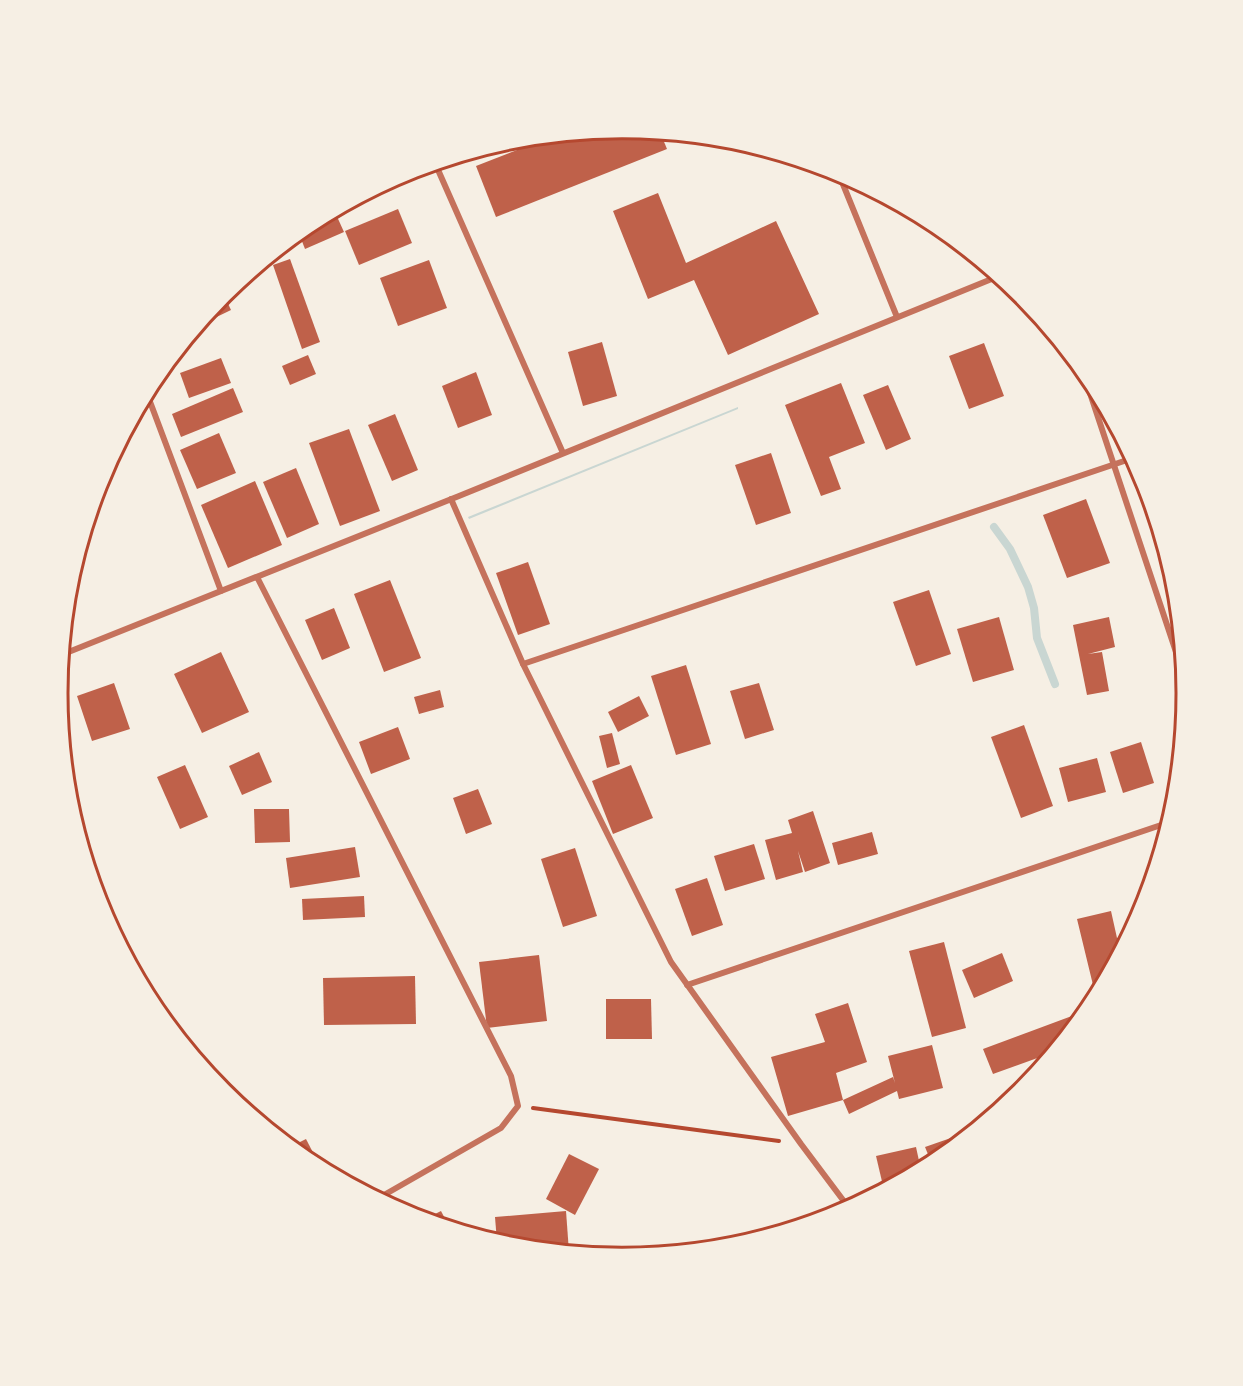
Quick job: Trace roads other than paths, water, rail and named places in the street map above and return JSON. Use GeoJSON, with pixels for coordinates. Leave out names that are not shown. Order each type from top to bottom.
{"type":"FeatureCollection","features":[{"type":"Feature","properties":{"kind":"street"},"geometry":{"type":"LineString","coordinates":[[438,170],[563,453]]}},
{"type":"Feature","properties":{"kind":"street"},"geometry":{"type":"LineString","coordinates":[[843,185],[897,317]]}},
{"type":"Feature","properties":{"kind":"street"},"geometry":{"type":"LineString","coordinates":[[69,652],[991,279]]}},
{"type":"Feature","properties":{"kind":"street"},"geometry":{"type":"LineString","coordinates":[[150,402],[221,591]]}},
{"type":"Feature","properties":{"kind":"street"},"geometry":{"type":"LineString","coordinates":[[1095,406],[1173,642]]}},
{"type":"Feature","properties":{"kind":"street"},"geometry":{"type":"LineString","coordinates":[[522,664],[1124,461]]}},
{"type":"Feature","properties":{"kind":"street"},"geometry":{"type":"LineString","coordinates":[[451,499],[522,664],[671,962],[844,1201]]}},
{"type":"Feature","properties":{"kind":"street"},"geometry":{"type":"LineString","coordinates":[[257,577],[511,1076],[518,1106],[501,1128],[385,1194]]}},
{"type":"Feature","properties":{"kind":"street"},"geometry":{"type":"LineString","coordinates":[[687,985],[1159,826]]}},
{"type":"Feature","properties":{"kind":"waterway"},"geometry":{"type":"LineString","coordinates":[[994,527],[1010,549],[1028,587],[1034,608],[1037,638],[1055,684]]}}]}
